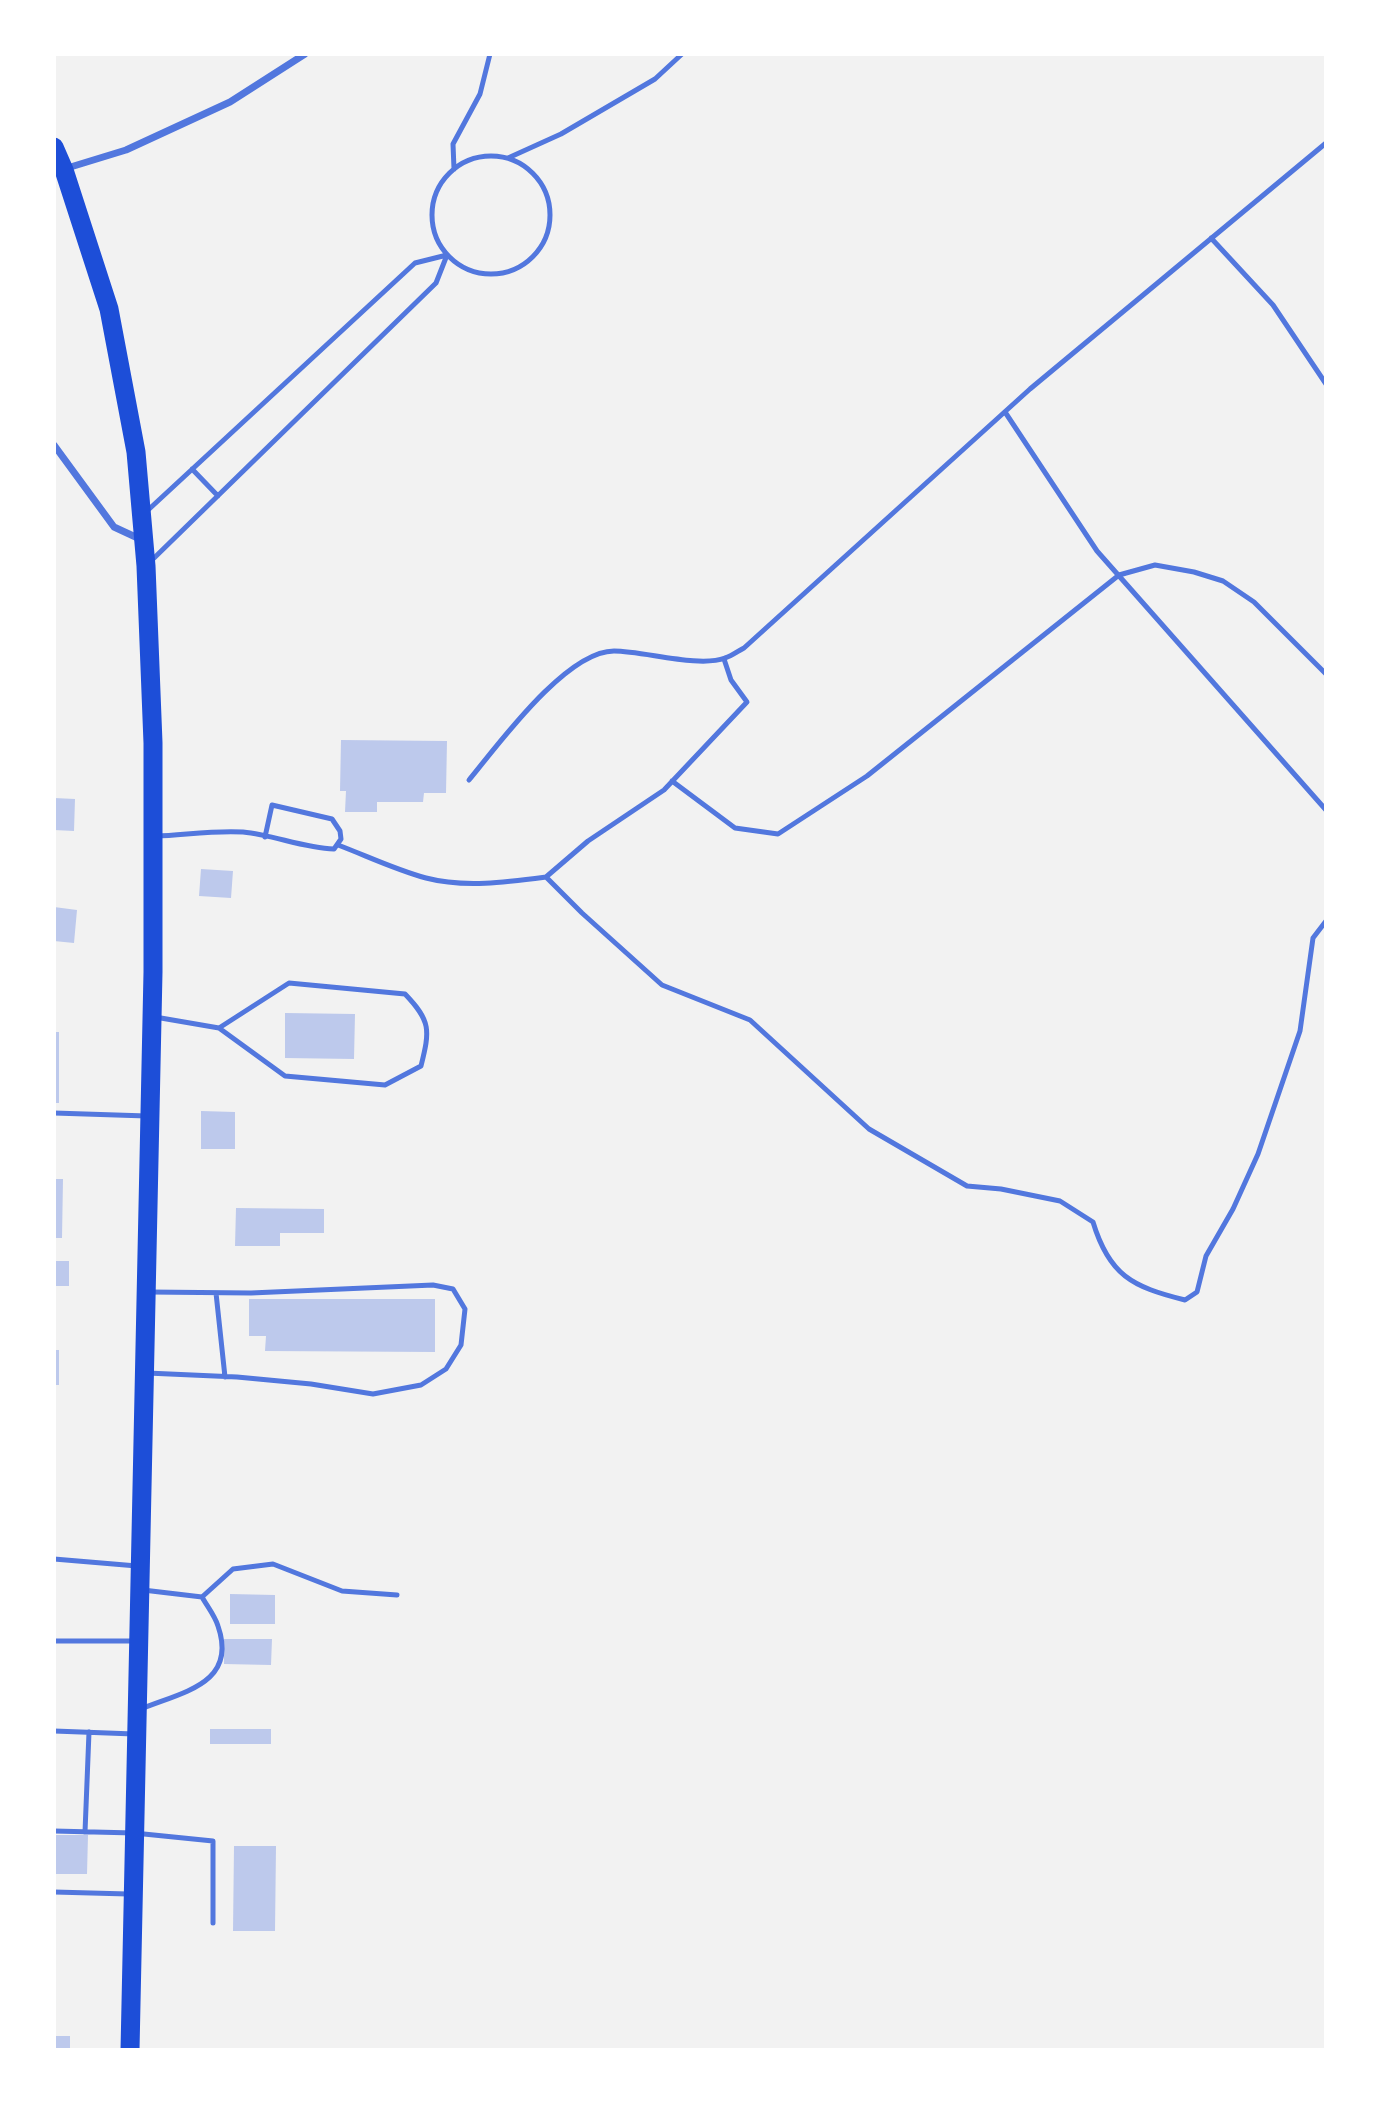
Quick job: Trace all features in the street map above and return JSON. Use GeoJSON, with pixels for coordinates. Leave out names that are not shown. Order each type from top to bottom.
{"type":"FeatureCollection","features":[{"type":"Feature","properties":{"kind":"highway"},"geometry":{"type":"LineString","coordinates":[[54,148],[64,170],[108,309],[136,452],[146,566],[153,743],[152,1016],[131,2050]]}},
{"type":"Feature","properties":{"kind":"street"},"geometry":{"type":"LineString","coordinates":[[64,170],[126,149],[230,102],[305,54]]}},
{"type":"Feature","properties":{"kind":"street"},"geometry":{"type":"LineString","coordinates":[[54,445],[114,527],[144,540]]}},
{"type":"Feature","properties":{"kind":"lane"},"geometry":{"type":"LineString","coordinates":[[454,169],[453,144],[480,94],[490,54]]}},
{"type":"Feature","properties":{"kind":"lane"},"geometry":{"type":"LineString","coordinates":[[508,158],[561,134],[655,79],[682,54]]}},
{"type":"Feature","properties":{"kind":"lane"},"geometry":{"type":"LineString","coordinates":[[469,780],[544,693],[573,667],[591,657],[610,651],[702,661],[724,659],[744,648],[1005,412],[1326,143]]}},
{"type":"Feature","properties":{"kind":"lane"},"geometry":{"type":"LineString","coordinates":[[489,155],[508,158],[526,167],[540,181],[548,200],[550,220],[545,239],[534,256],[518,267],[500,273],[481,273],[463,267],[447,255],[436,239],[432,220],[433,201],[441,183],[454,169],[470,159],[489,155]]}},
{"type":"Feature","properties":{"kind":"lane"},"geometry":{"type":"LineString","coordinates":[[1211,238],[1273,305],[1326,384]]}},
{"type":"Feature","properties":{"kind":"lane"},"geometry":{"type":"LineString","coordinates":[[142,516],[415,263],[447,255]]}},
{"type":"Feature","properties":{"kind":"lane"},"geometry":{"type":"LineString","coordinates":[[146,566],[436,283],[447,255]]}},
{"type":"Feature","properties":{"kind":"lane"},"geometry":{"type":"LineString","coordinates":[[1005,412],[1097,551],[1326,810]]}},
{"type":"Feature","properties":{"kind":"lane"},"geometry":{"type":"LineString","coordinates":[[192,469],[218,496]]}},
{"type":"Feature","properties":{"kind":"lane"},"geometry":{"type":"LineString","coordinates":[[672,781],[736,828],[778,834],[867,776],[1119,575],[1155,565],[1194,572],[1223,581],[1254,602],[1326,674]]}},
{"type":"Feature","properties":{"kind":"lane"},"geometry":{"type":"LineString","coordinates":[[338,845],[426,878],[458,882],[516,881],[546,877],[589,841],[637,809],[672,781],[747,702],[731,680],[724,659]]}},
{"type":"Feature","properties":{"kind":"lane"},"geometry":{"type":"LineString","coordinates":[[153,836],[243,832],[265,837],[318,849],[334,849],[341,839],[340,831],[332,819],[272,805],[265,837]]}},
{"type":"Feature","properties":{"kind":"lane"},"geometry":{"type":"LineString","coordinates":[[546,877],[662,985],[750,1020],[869,1129],[968,1186],[1001,1189],[1060,1201],[1093,1222],[1108,1261],[1137,1285],[1185,1300],[1197,1292],[1206,1256],[1233,1209],[1258,1154],[1300,1031],[1313,938],[1326,921]]}},
{"type":"Feature","properties":{"kind":"lane"},"geometry":{"type":"LineString","coordinates":[[152,1016],[219,1028],[285,1076],[385,1084],[421,1066],[428,1037],[422,1012],[405,994],[289,983],[219,1028]]}},
{"type":"Feature","properties":{"kind":"lane"},"geometry":{"type":"LineString","coordinates":[[54,1113],[150,1116]]}},
{"type":"Feature","properties":{"kind":"lane"},"geometry":{"type":"LineString","coordinates":[[145,1373],[311,1384],[373,1394],[421,1385],[446,1369],[461,1345],[465,1309],[453,1289],[432,1285],[216,1293],[146,1292]]}},
{"type":"Feature","properties":{"kind":"lane"},"geometry":{"type":"LineString","coordinates":[[216,1293],[225,1377]]}},
{"type":"Feature","properties":{"kind":"lane"},"geometry":{"type":"LineString","coordinates":[[54,1559],[140,1567]]}},
{"type":"Feature","properties":{"kind":"lane"},"geometry":{"type":"LineString","coordinates":[[140,1589],[202,1597],[233,1569],[273,1564],[342,1591],[397,1595]]}},
{"type":"Feature","properties":{"kind":"lane"},"geometry":{"type":"LineString","coordinates":[[137,1710],[209,1680],[217,1671],[222,1648],[218,1625],[202,1597]]}},
{"type":"Feature","properties":{"kind":"lane"},"geometry":{"type":"LineString","coordinates":[[54,1641],[139,1641]]}},
{"type":"Feature","properties":{"kind":"lane"},"geometry":{"type":"LineString","coordinates":[[54,1731],[137,1734]]}},
{"type":"Feature","properties":{"kind":"lane"},"geometry":{"type":"LineString","coordinates":[[85,1832],[89,1732]]}},
{"type":"Feature","properties":{"kind":"lane"},"geometry":{"type":"LineString","coordinates":[[54,1831],[134,1833],[214,1841],[213,1923]]}},
{"type":"Feature","properties":{"kind":"lane"},"geometry":{"type":"LineString","coordinates":[[54,1892],[133,1894]]}},
{"type":"Feature","properties":{"kind":"building"},"geometry":{"type":"Polygon","coordinates":[[[341,740],[447,741],[446,793],[424,793],[423,802],[377,802],[377,812],[345,812],[346,791],[340,791],[341,740]]]}},
{"type":"Feature","properties":{"kind":"building"},"geometry":{"type":"Polygon","coordinates":[[[54,798],[75,799],[74,831],[54,830],[54,798]]]}},
{"type":"Feature","properties":{"kind":"building"},"geometry":{"type":"Polygon","coordinates":[[[201,869],[233,871],[231,898],[199,896],[201,869]]]}},
{"type":"Feature","properties":{"kind":"building"},"geometry":{"type":"Polygon","coordinates":[[[54,907],[77,910],[74,943],[54,941],[54,907]]]}},
{"type":"Feature","properties":{"kind":"building"},"geometry":{"type":"Polygon","coordinates":[[[285,1013],[355,1014],[354,1059],[285,1058],[285,1013]]]}},
{"type":"Feature","properties":{"kind":"building"},"geometry":{"type":"Polygon","coordinates":[[[54,1032],[59,1032],[59,1103],[54,1103],[54,1032]]]}},
{"type":"Feature","properties":{"kind":"building"},"geometry":{"type":"Polygon","coordinates":[[[201,1111],[235,1112],[235,1149],[201,1149],[201,1111]]]}},
{"type":"Feature","properties":{"kind":"building"},"geometry":{"type":"Polygon","coordinates":[[[54,1179],[63,1179],[62,1238],[54,1238],[54,1179]]]}},
{"type":"Feature","properties":{"kind":"building"},"geometry":{"type":"Polygon","coordinates":[[[236,1208],[324,1209],[324,1233],[280,1233],[280,1246],[235,1246],[236,1208]]]}},
{"type":"Feature","properties":{"kind":"building"},"geometry":{"type":"Polygon","coordinates":[[[54,1261],[69,1261],[69,1286],[54,1286],[54,1261]]]}},
{"type":"Feature","properties":{"kind":"building"},"geometry":{"type":"Polygon","coordinates":[[[249,1299],[435,1299],[435,1352],[265,1351],[266,1336],[249,1336],[249,1299]]]}},
{"type":"Feature","properties":{"kind":"building"},"geometry":{"type":"Polygon","coordinates":[[[54,1350],[59,1350],[59,1385],[54,1385],[54,1350]]]}},
{"type":"Feature","properties":{"kind":"building"},"geometry":{"type":"Polygon","coordinates":[[[230,1594],[275,1595],[275,1624],[230,1624],[230,1594]]]}},
{"type":"Feature","properties":{"kind":"building"},"geometry":{"type":"Polygon","coordinates":[[[224,1639],[272,1639],[271,1665],[224,1664],[224,1639]]]}},
{"type":"Feature","properties":{"kind":"building"},"geometry":{"type":"Polygon","coordinates":[[[210,1729],[271,1729],[271,1744],[210,1744],[210,1729]]]}},
{"type":"Feature","properties":{"kind":"building"},"geometry":{"type":"Polygon","coordinates":[[[54,1835],[88,1835],[87,1874],[54,1874],[54,1835]]]}},
{"type":"Feature","properties":{"kind":"building"},"geometry":{"type":"Polygon","coordinates":[[[234,1846],[276,1846],[275,1931],[233,1931],[234,1846]]]}},
{"type":"Feature","properties":{"kind":"building"},"geometry":{"type":"Polygon","coordinates":[[[54,2036],[70,2036],[70,2050],[54,2050],[54,2036]]]}}]}
